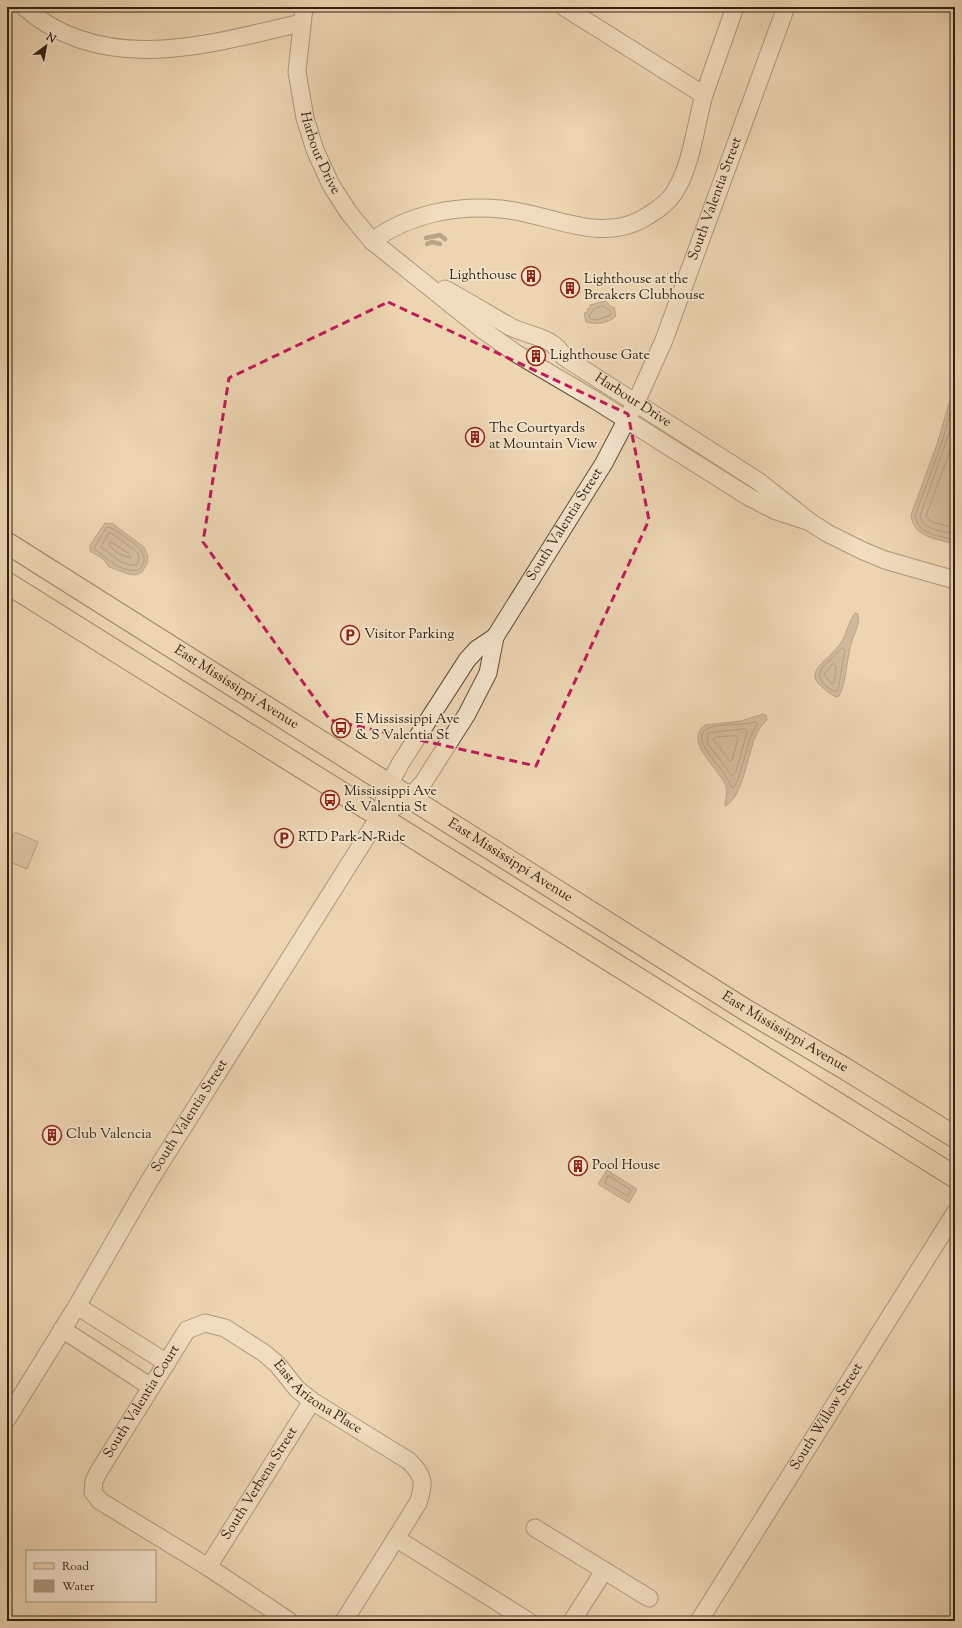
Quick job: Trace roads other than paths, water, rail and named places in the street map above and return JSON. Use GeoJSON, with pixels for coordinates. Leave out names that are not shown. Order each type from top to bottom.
{"type":"FeatureCollection","features":[{"type":"Feature","properties":{"kind":"main road","name":"East Mississippi Avenue"},"geometry":{"type":"LineString","coordinates":[[7,543],[744,1009],[844,1068],[955,1137]]}},
{"type":"Feature","properties":{"kind":"main road"},"geometry":{"type":"LineString","coordinates":[[7,583],[955,1177]]}},
{"type":"Feature","properties":{"kind":"street"},"geometry":{"type":"LineString","coordinates":[[24,7],[48,24],[72,36],[99,44],[135,50],[214,43],[303,15]]}},
{"type":"Feature","properties":{"kind":"street"},"geometry":{"type":"LineString","coordinates":[[564,7],[704,95]]}},
{"type":"Feature","properties":{"kind":"street"},"geometry":{"type":"LineString","coordinates":[[372,241],[403,222],[439,212],[469,208],[503,209],[600,230],[618,229],[638,222],[656,211],[668,200],[683,177],[704,95],[735,7]]}},
{"type":"Feature","properties":{"kind":"street","name":"South Valentia Street"},"geometry":{"type":"LineString","coordinates":[[379,817],[409,798],[427,777],[480,690],[490,665],[495,637],[604,463],[627,420],[664,340],[786,7]]}},
{"type":"Feature","properties":{"kind":"street","name":"Harbour Drive"},"geometry":{"type":"LineString","coordinates":[[303,15],[297,60],[298,80],[303,111],[310,134],[323,168],[337,195],[349,213],[372,241],[512,351],[554,375],[759,503],[786,515],[810,522]]}},
{"type":"Feature","properties":{"kind":"street","name":"Harbour Drive"},"geometry":{"type":"LineString","coordinates":[[408,269],[511,327],[541,337],[559,349],[564,357],[635,404],[758,481],[810,522],[867,553],[910,568],[955,580]]}},
{"type":"Feature","properties":{"kind":"street","name":"South Valentia Street"},"geometry":{"type":"LineString","coordinates":[[7,1419],[77,1306],[151,1178],[379,817],[389,785],[403,757],[459,671],[477,650],[495,637]]}},
{"type":"Feature","properties":{"kind":"street","name":"South Willow Street"},"geometry":{"type":"LineString","coordinates":[[699,1621],[955,1213]]}},
{"type":"Feature","properties":{"kind":"street"},"geometry":{"type":"LineString","coordinates":[[77,1306],[166,1363]]}},
{"type":"Feature","properties":{"kind":"street","name":"South Valentia Court"},"geometry":{"type":"LineString","coordinates":[[205,1323],[187,1330],[99,1471],[94,1481],[93,1492],[100,1501],[208,1567]]}},
{"type":"Feature","properties":{"kind":"street","name":"East Arizona Place"},"geometry":{"type":"LineString","coordinates":[[205,1323],[225,1328],[264,1353],[277,1364],[297,1389],[312,1401],[409,1461],[418,1470],[423,1481],[418,1503],[397,1539]]}},
{"type":"Feature","properties":{"kind":"street"},"geometry":{"type":"LineString","coordinates":[[62,1329],[151,1387]]}},
{"type":"Feature","properties":{"kind":"street","name":"South Verbena Street"},"geometry":{"type":"LineString","coordinates":[[208,1567],[312,1401]]}},
{"type":"Feature","properties":{"kind":"street"},"geometry":{"type":"LineString","coordinates":[[535,1528],[649,1598]]}},
{"type":"Feature","properties":{"kind":"street"},"geometry":{"type":"LineString","coordinates":[[344,1621],[397,1539],[528,1621]]}},
{"type":"Feature","properties":{"kind":"street"},"geometry":{"type":"LineString","coordinates":[[208,1567],[289,1621]]}},
{"type":"Feature","properties":{"kind":"street"},"geometry":{"type":"LineString","coordinates":[[572,1621],[604,1571]]}},
{"type":"Feature","properties":{"kind":"water"},"geometry":{"type":"Polygon","coordinates":[[[606,301],[611,307],[614,307],[616,316],[602,323],[586,322],[584,313],[588,312],[587,309],[590,308],[590,305],[606,301]]]}},
{"type":"Feature","properties":{"kind":"water"},"geometry":{"type":"Polygon","coordinates":[[[955,384],[955,544],[934,539],[921,533],[916,529],[911,515],[937,444],[955,384]]]}},
{"type":"Feature","properties":{"kind":"water"},"geometry":{"type":"Polygon","coordinates":[[[105,523],[113,524],[144,547],[148,556],[147,564],[142,572],[136,575],[128,574],[109,567],[103,559],[90,551],[90,545],[105,523]]]}},
{"type":"Feature","properties":{"kind":"water"},"geometry":{"type":"Polygon","coordinates":[[[855,613],[858,614],[858,625],[850,648],[844,684],[839,696],[836,697],[817,682],[815,676],[816,670],[840,644],[855,613]]]}},
{"type":"Feature","properties":{"kind":"water"},"geometry":{"type":"Polygon","coordinates":[[[763,714],[766,715],[767,720],[756,735],[741,785],[731,801],[725,806],[727,792],[726,787],[723,780],[700,747],[698,739],[699,732],[705,725],[741,721],[763,714]]]}},
{"type":"Feature","properties":{"kind":"water"},"geometry":{"type":"Polygon","coordinates":[[[607,1170],[637,1189],[629,1203],[598,1184],[607,1170]]]}},
{"type":"Feature","properties":{"kind":"waterway"},"geometry":{"type":"LineString","coordinates":[[426,238],[440,235],[445,239]]}},
{"type":"Feature","properties":{"kind":"waterway"},"geometry":{"type":"LineString","coordinates":[[427,244],[432,242],[440,244]]}},
{"type":"Feature","properties":{"kind":"place","name":"Lighthouse"},"geometry":{"type":"Point","coordinates":[531,276]}},
{"type":"Feature","properties":{"kind":"place","name":"Lighthouse at the Breakers Clubhouse"},"geometry":{"type":"Point","coordinates":[570,288]}},
{"type":"Feature","properties":{"kind":"place","name":"Lighthouse Gate"},"geometry":{"type":"Point","coordinates":[536,356]}},
{"type":"Feature","properties":{"kind":"place","name":"The Courtyards at Mountain View"},"geometry":{"type":"Point","coordinates":[475,437]}},
{"type":"Feature","properties":{"kind":"place","name":"Visitor Parking"},"geometry":{"type":"Point","coordinates":[350,635]}},
{"type":"Feature","properties":{"kind":"place","name":"E Mississippi Ave & S Valentia St"},"geometry":{"type":"Point","coordinates":[341,728]}},
{"type":"Feature","properties":{"kind":"place","name":"Mississippi Ave & Valentia St"},"geometry":{"type":"Point","coordinates":[330,800]}},
{"type":"Feature","properties":{"kind":"place","name":"RTD Park-N-Ride"},"geometry":{"type":"Point","coordinates":[284,838]}},
{"type":"Feature","properties":{"kind":"place","name":"Club Valencia"},"geometry":{"type":"Point","coordinates":[52,1135]}},
{"type":"Feature","properties":{"kind":"place","name":"Pool House"},"geometry":{"type":"Point","coordinates":[578,1166]}}]}
